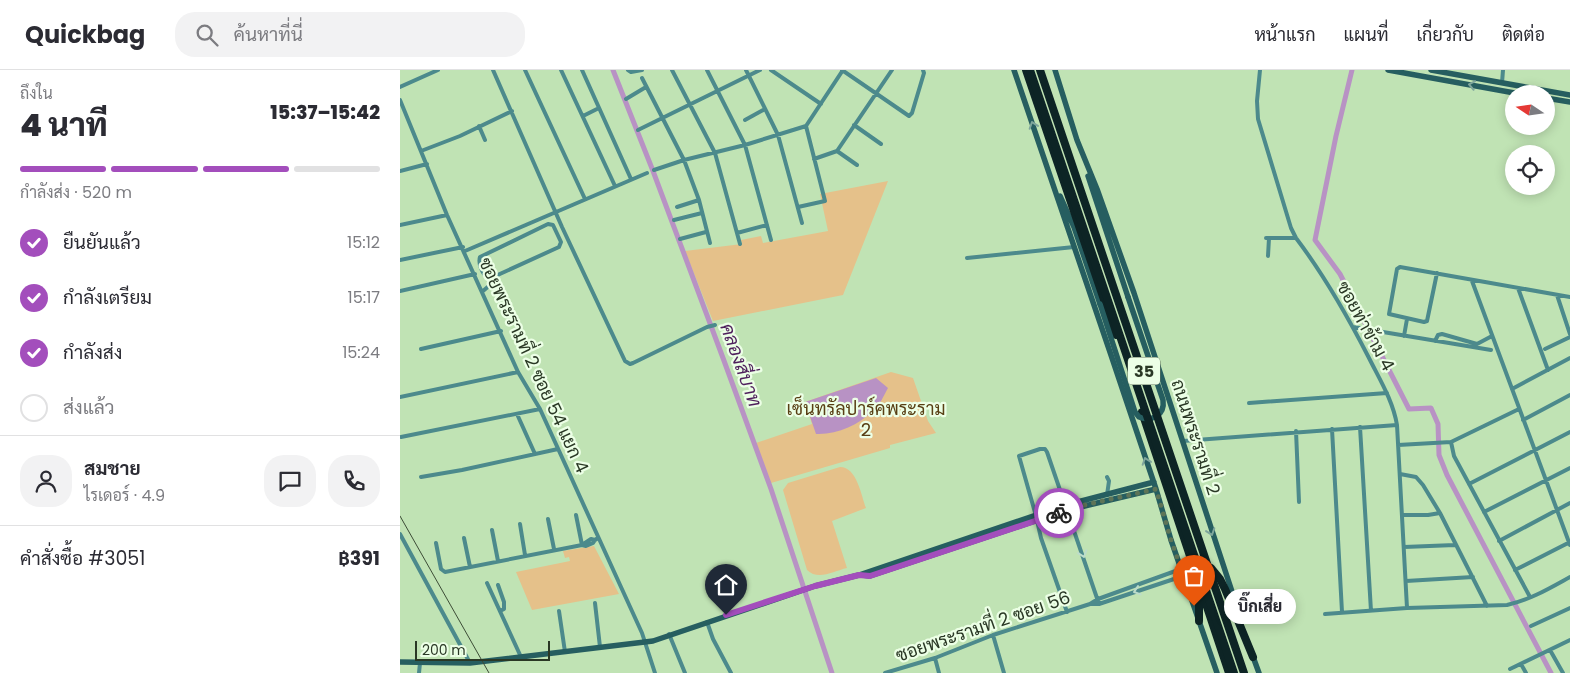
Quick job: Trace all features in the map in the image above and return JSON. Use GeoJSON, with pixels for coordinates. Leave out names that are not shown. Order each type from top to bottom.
{"type":"FeatureCollection","features":[{"type":"Feature","properties":{"kind":"highway","name":"35"},"geometry":{"type":"LineString","coordinates":[[1026,70],[1229,673]]}},
{"type":"Feature","properties":{"kind":"highway"},"geometry":{"type":"LineString","coordinates":[[1030,70],[1234,673]]}},
{"type":"Feature","properties":{"kind":"highway"},"geometry":{"type":"LineString","coordinates":[[1041,70],[1245,673]]}},
{"type":"Feature","properties":{"kind":"highway","name":"ถนนพระรามที่ 2"},"geometry":{"type":"LineString","coordinates":[[1041,70],[1245,673]]}},
{"type":"Feature","properties":{"kind":"highway"},"geometry":{"type":"LineString","coordinates":[[1211,568],[1225,589],[1254,657]]}},
{"type":"Feature","properties":{"kind":"highway"},"geometry":{"type":"LineString","coordinates":[[1196,576],[1200,603],[1199,620]]}},
{"type":"Feature","properties":{"kind":"main road","name":"35"},"geometry":{"type":"LineString","coordinates":[[1014,70],[1052,178],[1154,482],[1183,576],[1217,673]]}},
{"type":"Feature","properties":{"kind":"main road","name":"ถนนพระรามที่ 2"},"geometry":{"type":"LineString","coordinates":[[1055,70],[1082,155],[1117,243],[1259,673]]}},
{"type":"Feature","properties":{"kind":"main road"},"geometry":{"type":"LineString","coordinates":[[1388,70],[1505,91]]}},
{"type":"Feature","properties":{"kind":"main road"},"geometry":{"type":"LineString","coordinates":[[1431,70],[1570,95]]}},
{"type":"Feature","properties":{"kind":"main road"},"geometry":{"type":"LineString","coordinates":[[1555,100],[1570,102]]}},
{"type":"Feature","properties":{"kind":"main road"},"geometry":{"type":"LineString","coordinates":[[1052,178],[1067,209],[1134,409],[1139,417],[1150,419],[1160,413],[1164,405],[1163,400],[1082,155]]}},
{"type":"Feature","properties":{"kind":"main road"},"geometry":{"type":"LineString","coordinates":[[400,662],[470,663],[653,641],[815,586],[859,575],[870,576],[1067,508],[1154,482]]}},
{"type":"Feature","properties":{"kind":"main road"},"geometry":{"type":"LineString","coordinates":[[1067,508],[1156,489]]}},
{"type":"Feature","properties":{"kind":"street"},"geometry":{"type":"LineString","coordinates":[[400,87],[438,70]]}},
{"type":"Feature","properties":{"kind":"street"},"geometry":{"type":"LineString","coordinates":[[493,70],[555,212],[624,359],[628,363],[633,363],[716,324]]}},
{"type":"Feature","properties":{"kind":"street"},"geometry":{"type":"LineString","coordinates":[[525,70],[585,199]]}},
{"type":"Feature","properties":{"kind":"street"},"geometry":{"type":"LineString","coordinates":[[561,70],[615,186]]}},
{"type":"Feature","properties":{"kind":"street"},"geometry":{"type":"LineString","coordinates":[[582,70],[631,179]]}},
{"type":"Feature","properties":{"kind":"street"},"geometry":{"type":"LineString","coordinates":[[628,70],[631,72],[642,70]]}},
{"type":"Feature","properties":{"kind":"street"},"geometry":{"type":"LineString","coordinates":[[672,70],[714,153],[740,244]]}},
{"type":"Feature","properties":{"kind":"street"},"geometry":{"type":"LineString","coordinates":[[707,70],[745,146],[771,240]]}},
{"type":"Feature","properties":{"kind":"street"},"geometry":{"type":"LineString","coordinates":[[746,70],[778,135],[802,223]]}},
{"type":"Feature","properties":{"kind":"street"},"geometry":{"type":"LineString","coordinates":[[638,130],[760,70]]}},
{"type":"Feature","properties":{"kind":"street"},"geometry":{"type":"LineString","coordinates":[[771,70],[821,104]]}},
{"type":"Feature","properties":{"kind":"street"},"geometry":{"type":"LineString","coordinates":[[654,170],[684,160],[745,146],[806,126],[843,70],[910,116],[923,76],[923,70]]}},
{"type":"Feature","properties":{"kind":"street"},"geometry":{"type":"LineString","coordinates":[[814,159],[837,151],[877,95],[892,70]]}},
{"type":"Feature","properties":{"kind":"street","name":"ซอยท่าข้าม 4"},"geometry":{"type":"LineString","coordinates":[[1260,70],[1257,101],[1258,120],[1291,228],[1353,327],[1395,411],[1407,608]]}},
{"type":"Feature","properties":{"kind":"street"},"geometry":{"type":"LineString","coordinates":[[1502,83],[1504,70]]}},
{"type":"Feature","properties":{"kind":"street"},"geometry":{"type":"LineString","coordinates":[[642,78],[684,160],[710,243]]}},
{"type":"Feature","properties":{"kind":"street"},"geometry":{"type":"LineString","coordinates":[[626,99],[646,87]]}},
{"type":"Feature","properties":{"kind":"street","name":"ซอยพระรามที่ 2 ซอย 54 แยก 4"},"geometry":{"type":"LineString","coordinates":[[400,100],[447,215],[518,372],[540,409],[644,641],[656,673]]}},
{"type":"Feature","properties":{"kind":"street"},"geometry":{"type":"LineString","coordinates":[[582,116],[598,108]]}},
{"type":"Feature","properties":{"kind":"street"},"geometry":{"type":"LineString","coordinates":[[744,120],[765,110]]}},
{"type":"Feature","properties":{"kind":"street"},"geometry":{"type":"LineString","coordinates":[[422,151],[512,111]]}},
{"type":"Feature","properties":{"kind":"street"},"geometry":{"type":"LineString","coordinates":[[854,125],[881,144]]}},
{"type":"Feature","properties":{"kind":"street"},"geometry":{"type":"LineString","coordinates":[[479,126],[485,140]]}},
{"type":"Feature","properties":{"kind":"street"},"geometry":{"type":"LineString","coordinates":[[798,207],[825,201],[806,126]]}},
{"type":"Feature","properties":{"kind":"street"},"geometry":{"type":"LineString","coordinates":[[837,151],[857,165]]}},
{"type":"Feature","properties":{"kind":"street"},"geometry":{"type":"LineString","coordinates":[[400,171],[427,164]]}},
{"type":"Feature","properties":{"kind":"street"},"geometry":{"type":"LineString","coordinates":[[400,260],[464,249],[647,173]]}},
{"type":"Feature","properties":{"kind":"street"},"geometry":{"type":"LineString","coordinates":[[677,207],[698,200]]}},
{"type":"Feature","properties":{"kind":"street"},"geometry":{"type":"LineString","coordinates":[[674,220],[702,213]]}},
{"type":"Feature","properties":{"kind":"street"},"geometry":{"type":"LineString","coordinates":[[400,225],[447,215]]}},
{"type":"Feature","properties":{"kind":"street"},"geometry":{"type":"LineString","coordinates":[[548,224],[553,225],[561,242],[559,247],[491,278],[483,274],[479,262],[480,256],[548,224]]}},
{"type":"Feature","properties":{"kind":"street"},"geometry":{"type":"LineString","coordinates":[[736,233],[767,225]]}},
{"type":"Feature","properties":{"kind":"street"},"geometry":{"type":"LineString","coordinates":[[680,240],[706,232]]}},
{"type":"Feature","properties":{"kind":"street"},"geometry":{"type":"LineString","coordinates":[[1268,256],[1268,238],[1296,238]]}},
{"type":"Feature","properties":{"kind":"street"},"geometry":{"type":"LineString","coordinates":[[968,258],[1074,247]]}},
{"type":"Feature","properties":{"kind":"street"},"geometry":{"type":"LineString","coordinates":[[1437,274],[1427,321],[1407,319],[1389,314],[1398,268],[1437,274],[1570,297]]}},
{"type":"Feature","properties":{"kind":"street"},"geometry":{"type":"LineString","coordinates":[[400,292],[475,274]]}},
{"type":"Feature","properties":{"kind":"street"},"geometry":{"type":"LineString","coordinates":[[483,291],[490,285],[491,278]]}},
{"type":"Feature","properties":{"kind":"street"},"geometry":{"type":"LineString","coordinates":[[1472,280],[1570,543],[1515,570]]}},
{"type":"Feature","properties":{"kind":"street"},"geometry":{"type":"LineString","coordinates":[[1518,288],[1548,370]]}},
{"type":"Feature","properties":{"kind":"street"},"geometry":{"type":"LineString","coordinates":[[1545,350],[1570,336],[1557,295]]}},
{"type":"Feature","properties":{"kind":"street"},"geometry":{"type":"LineString","coordinates":[[1404,336],[1407,319]]}},
{"type":"Feature","properties":{"kind":"street"},"geometry":{"type":"LineString","coordinates":[[1353,327],[1490,350]]}},
{"type":"Feature","properties":{"kind":"street"},"geometry":{"type":"LineString","coordinates":[[421,349],[501,331]]}},
{"type":"Feature","properties":{"kind":"street"},"geometry":{"type":"LineString","coordinates":[[1435,341],[1438,335],[1442,334],[1477,344],[1492,336]]}},
{"type":"Feature","properties":{"kind":"street"},"geometry":{"type":"LineString","coordinates":[[1512,389],[1570,358]]}},
{"type":"Feature","properties":{"kind":"street"},"geometry":{"type":"LineString","coordinates":[[400,397],[518,372]]}},
{"type":"Feature","properties":{"kind":"street"},"geometry":{"type":"LineString","coordinates":[[1249,402],[1387,394]]}},
{"type":"Feature","properties":{"kind":"street"},"geometry":{"type":"LineString","coordinates":[[1523,420],[1570,395]]}},
{"type":"Feature","properties":{"kind":"street"},"geometry":{"type":"LineString","coordinates":[[401,437],[540,409]]}},
{"type":"Feature","properties":{"kind":"street"},"geometry":{"type":"LineString","coordinates":[[1398,445],[1452,442],[1519,409]]}},
{"type":"Feature","properties":{"kind":"street"},"geometry":{"type":"LineString","coordinates":[[517,414],[535,454]]}},
{"type":"Feature","properties":{"kind":"street"},"geometry":{"type":"LineString","coordinates":[[1182,441],[1296,431],[1397,425]]}},
{"type":"Feature","properties":{"kind":"street"},"geometry":{"type":"LineString","coordinates":[[1360,427],[1371,611]]}},
{"type":"Feature","properties":{"kind":"street"},"geometry":{"type":"LineString","coordinates":[[1332,429],[1342,612]]}},
{"type":"Feature","properties":{"kind":"street"},"geometry":{"type":"LineString","coordinates":[[1296,431],[1299,502]]}},
{"type":"Feature","properties":{"kind":"street"},"geometry":{"type":"LineString","coordinates":[[1469,484],[1570,432]]}},
{"type":"Feature","properties":{"kind":"street"},"geometry":{"type":"LineString","coordinates":[[1452,442],[1454,456],[1530,598]]}},
{"type":"Feature","properties":{"kind":"street"},"geometry":{"type":"LineString","coordinates":[[421,477],[558,449]]}},
{"type":"Feature","properties":{"kind":"street"},"geometry":{"type":"LineString","coordinates":[[1067,612],[1041,538],[1019,456],[1040,449],[1045,449],[1047,452],[1100,604]]}},
{"type":"Feature","properties":{"kind":"street"},"geometry":{"type":"LineString","coordinates":[[1484,512],[1570,468]]}},
{"type":"Feature","properties":{"kind":"street"},"geometry":{"type":"LineString","coordinates":[[1400,474],[1416,477],[1423,485],[1440,513],[1488,606]]}},
{"type":"Feature","properties":{"kind":"street"},"geometry":{"type":"LineString","coordinates":[[1107,477],[1107,495]]}},
{"type":"Feature","properties":{"kind":"street"},"geometry":{"type":"LineString","coordinates":[[1499,541],[1570,503]]}},
{"type":"Feature","properties":{"kind":"street"},"geometry":{"type":"LineString","coordinates":[[1402,515],[1428,516],[1440,513]]}},
{"type":"Feature","properties":{"kind":"street"},"geometry":{"type":"LineString","coordinates":[[576,515],[582,545]]}},
{"type":"Feature","properties":{"kind":"street"},"geometry":{"type":"LineString","coordinates":[[548,519],[554,549]]}},
{"type":"Feature","properties":{"kind":"street"},"geometry":{"type":"LineString","coordinates":[[520,524],[526,555]]}},
{"type":"Feature","properties":{"kind":"street"},"geometry":{"type":"LineString","coordinates":[[492,530],[498,561]]}},
{"type":"Feature","properties":{"kind":"street"},"geometry":{"type":"LineString","coordinates":[[400,534],[470,663]]}},
{"type":"Feature","properties":{"kind":"street"},"geometry":{"type":"LineString","coordinates":[[464,538],[470,567]]}},
{"type":"Feature","properties":{"kind":"street"},"geometry":{"type":"LineString","coordinates":[[436,543],[443,571],[447,572],[554,549],[582,545],[591,539],[597,539]]}},
{"type":"Feature","properties":{"kind":"street"},"geometry":{"type":"LineString","coordinates":[[1404,548],[1455,544]]}},
{"type":"Feature","properties":{"kind":"street","name":"ซอยพระรามที่ 2 ซอย 56"},"geometry":{"type":"LineString","coordinates":[[885,673],[935,658],[993,635],[1090,604],[1098,599],[1181,569]]}},
{"type":"Feature","properties":{"kind":"street","name":"ซอยพระรามที่ 2 ซอย 56"},"geometry":{"type":"LineString","coordinates":[[1090,604],[1100,604],[1183,576]]}},
{"type":"Feature","properties":{"kind":"street"},"geometry":{"type":"LineString","coordinates":[[1406,581],[1473,577]]}},
{"type":"Feature","properties":{"kind":"street"},"geometry":{"type":"LineString","coordinates":[[1324,614],[1407,608],[1507,605],[1530,598],[1570,577]]}},
{"type":"Feature","properties":{"kind":"street"},"geometry":{"type":"LineString","coordinates":[[487,583],[521,657]]}},
{"type":"Feature","properties":{"kind":"street"},"geometry":{"type":"LineString","coordinates":[[498,585],[505,605],[504,609],[500,611]]}},
{"type":"Feature","properties":{"kind":"street"},"geometry":{"type":"LineString","coordinates":[[595,603],[600,647]]}},
{"type":"Feature","properties":{"kind":"street"},"geometry":{"type":"LineString","coordinates":[[1531,626],[1570,608]]}},
{"type":"Feature","properties":{"kind":"street"},"geometry":{"type":"LineString","coordinates":[[559,611],[565,652]]}},
{"type":"Feature","properties":{"kind":"street"},"geometry":{"type":"LineString","coordinates":[[707,622],[713,639],[731,673]]}},
{"type":"Feature","properties":{"kind":"street"},"geometry":{"type":"LineString","coordinates":[[669,634],[685,673]]}},
{"type":"Feature","properties":{"kind":"street"},"geometry":{"type":"LineString","coordinates":[[993,635],[1004,673]]}},
{"type":"Feature","properties":{"kind":"street"},"geometry":{"type":"LineString","coordinates":[[1510,668],[1570,640]]}},
{"type":"Feature","properties":{"kind":"street"},"geometry":{"type":"LineString","coordinates":[[1550,650],[1563,673]]}},
{"type":"Feature","properties":{"kind":"street"},"geometry":{"type":"LineString","coordinates":[[935,658],[939,673]]}},
{"type":"Feature","properties":{"kind":"street"},"geometry":{"type":"LineString","coordinates":[[419,673],[420,662]]}},
{"type":"Feature","properties":{"kind":"street"},"geometry":{"type":"LineString","coordinates":[[1521,664],[1526,673]]}},
{"type":"Feature","properties":{"kind":"green space"},"geometry":{"type":"Polygon","coordinates":[[[888,181],[843,295],[713,321],[685,251],[742,244],[741,240],[761,236],[763,243],[828,231],[820,194],[888,181]]]}},
{"type":"Feature","properties":{"kind":"green space","name":"เซ็นทรัลปาร์คพระราม 2"},"geometry":{"type":"Polygon","coordinates":[[[891,372],[913,378],[928,421],[936,433],[890,445],[890,448],[771,483],[756,443],[812,424],[805,402],[891,372]]]}},
{"type":"Feature","properties":{"kind":"green space"},"geometry":{"type":"Polygon","coordinates":[[[840,467],[846,468],[851,472],[858,483],[866,508],[832,521],[847,568],[816,575],[807,570],[783,490],[788,483],[840,467]]]}},
{"type":"Feature","properties":{"kind":"green space"},"geometry":{"type":"Polygon","coordinates":[[[594,546],[619,594],[532,610],[516,572],[570,561],[569,557],[565,558],[563,551],[594,546]]]}},
{"type":"Feature","properties":{"kind":"shaded area"},"geometry":{"type":"Polygon","coordinates":[[[876,378],[888,388],[873,411],[861,421],[847,428],[832,433],[816,434],[805,402],[876,378]]]}},
{"type":"Feature","properties":{"kind":"waterway","name":"คลองสี่บาท"},"geometry":{"type":"LineString","coordinates":[[613,70],[653,171],[771,489],[832,673]]}},
{"type":"Feature","properties":{"kind":"waterway"},"geometry":{"type":"LineString","coordinates":[[1352,70],[1336,136],[1315,240],[1340,274],[1409,409],[1431,408],[1438,424],[1439,455],[1447,475],[1551,673]]}},
{"type":"Feature","properties":{"kind":"railway"},"geometry":{"type":"LineString","coordinates":[[400,516],[489,673]]}},
{"type":"Feature","properties":{"kind":"way so far"},"geometry":{"type":"LineString","coordinates":[[1059,513],[1085,505],[1156,489],[1167,529],[1194,606]]}},
{"type":"Feature","properties":{"kind":"place","name":"บิ๊กเสี่ย"},"geometry":{"type":"Point","coordinates":[1194,606]}},
{"type":"Feature","properties":{"kind":"route"},"geometry":{"type":"LineString","coordinates":[[726,615],[815,586],[859,575],[870,576],[1059,513]]}}]}
